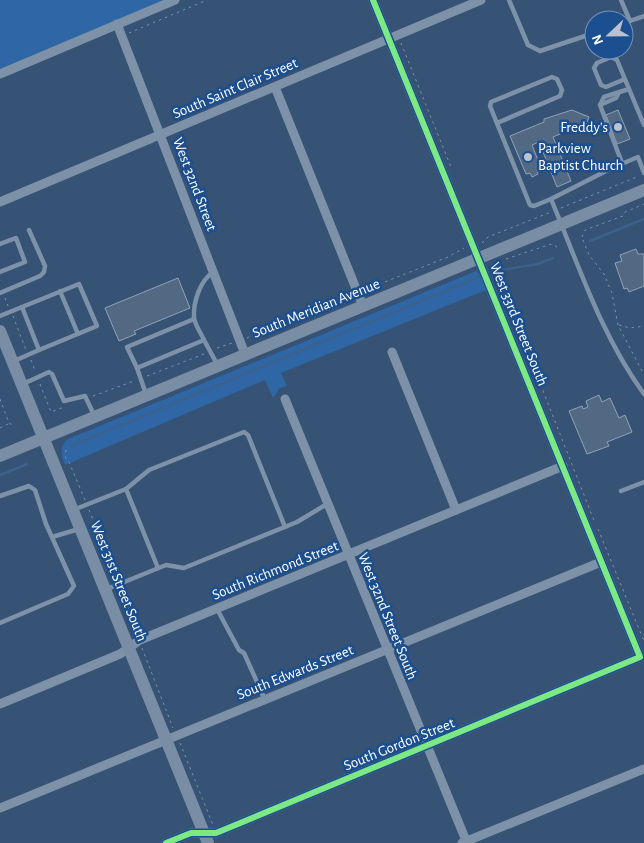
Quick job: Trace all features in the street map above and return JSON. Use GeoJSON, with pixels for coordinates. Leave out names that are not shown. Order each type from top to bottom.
{"type":"FeatureCollection","features":[{"type":"Feature","properties":{"kind":"main road","name":"South Meridian Avenue"},"geometry":{"type":"LineString","coordinates":[[0,456],[363,306],[476,252],[562,224],[644,190]]}},
{"type":"Feature","properties":{"kind":"main road","name":"West 31st Street South"},"geometry":{"type":"LineString","coordinates":[[0,331],[205,837]]}},
{"type":"Feature","properties":{"kind":"street"},"geometry":{"type":"LineString","coordinates":[[0,74],[175,0]]}},
{"type":"Feature","properties":{"kind":"street","name":"West 33rd Street South"},"geometry":{"type":"LineString","coordinates":[[373,0],[640,658]]}},
{"type":"Feature","properties":{"kind":"street","name":"South Saint Clair Street"},"geometry":{"type":"LineString","coordinates":[[0,202],[481,0]]}},
{"type":"Feature","properties":{"kind":"street","name":"West 32nd Street"},"geometry":{"type":"LineString","coordinates":[[117,24],[245,354]]}},
{"type":"Feature","properties":{"kind":"street"},"geometry":{"type":"LineString","coordinates":[[275,87],[363,306]]}},
{"type":"Feature","properties":{"kind":"street"},"geometry":{"type":"LineString","coordinates":[[392,352],[456,510]]}},
{"type":"Feature","properties":{"kind":"street","name":"West 32nd Street South"},"geometry":{"type":"LineString","coordinates":[[285,399],[465,842]]}},
{"type":"Feature","properties":{"kind":"street","name":"South Richmond Street"},"geometry":{"type":"LineString","coordinates":[[0,704],[129,649],[140,640],[563,466]]}},
{"type":"Feature","properties":{"kind":"street","name":"South Edwards Street"},"geometry":{"type":"LineString","coordinates":[[0,808],[601,562]]}},
{"type":"Feature","properties":{"kind":"street","name":"South Gordon Street"},"geometry":{"type":"LineString","coordinates":[[166,843],[191,833],[205,837],[216,833],[640,658]]}},
{"type":"Feature","properties":{"kind":"street"},"geometry":{"type":"LineString","coordinates":[[465,842],[644,769]]}},
{"type":"Feature","properties":{"kind":"lane"},"geometry":{"type":"LineString","coordinates":[[509,0],[528,45],[534,49],[540,51],[584,36]]}},
{"type":"Feature","properties":{"kind":"lane"},"geometry":{"type":"LineString","coordinates":[[625,79],[606,87],[600,85],[594,68],[597,63],[611,57],[618,60],[644,125]]}},
{"type":"Feature","properties":{"kind":"lane"},"geometry":{"type":"LineString","coordinates":[[497,123],[560,96],[562,90],[557,79],[552,77],[491,102],[490,106],[530,204],[534,206],[551,200],[622,163],[644,155]]}},
{"type":"Feature","properties":{"kind":"lane"},"geometry":{"type":"LineString","coordinates":[[622,163],[600,105],[604,97],[629,89]]}},
{"type":"Feature","properties":{"kind":"lane"},"geometry":{"type":"LineString","coordinates":[[638,158],[644,173]]}},
{"type":"Feature","properties":{"kind":"lane"},"geometry":{"type":"LineString","coordinates":[[551,200],[600,322],[614,348],[644,394]]}},
{"type":"Feature","properties":{"kind":"lane"},"geometry":{"type":"LineString","coordinates":[[1,292],[44,272],[45,266],[29,230]]}},
{"type":"Feature","properties":{"kind":"lane"},"geometry":{"type":"LineString","coordinates":[[0,244],[16,238],[25,262],[0,272]]}},
{"type":"Feature","properties":{"kind":"lane"},"geometry":{"type":"LineString","coordinates":[[213,272],[206,277],[200,286],[194,318],[218,366]]}},
{"type":"Feature","properties":{"kind":"lane"},"geometry":{"type":"LineString","coordinates":[[0,316],[79,284],[97,326],[12,361]]}},
{"type":"Feature","properties":{"kind":"lane"},"geometry":{"type":"LineString","coordinates":[[60,291],[78,334]]}},
{"type":"Feature","properties":{"kind":"lane"},"geometry":{"type":"LineString","coordinates":[[22,307],[39,350]]}},
{"type":"Feature","properties":{"kind":"lane"},"geometry":{"type":"LineString","coordinates":[[146,395],[137,368],[127,348],[194,318]]}},
{"type":"Feature","properties":{"kind":"lane"},"geometry":{"type":"LineString","coordinates":[[137,368],[204,340]]}},
{"type":"Feature","properties":{"kind":"lane"},"geometry":{"type":"LineString","coordinates":[[22,384],[49,372],[52,374],[64,401],[68,402],[81,396],[87,399],[95,416]]}},
{"type":"Feature","properties":{"kind":"lane"},"geometry":{"type":"LineString","coordinates":[[73,510],[126,489],[149,470],[244,432],[248,435],[285,527]]}},
{"type":"Feature","properties":{"kind":"lane"},"geometry":{"type":"LineString","coordinates":[[621,491],[644,482]]}},
{"type":"Feature","properties":{"kind":"lane"},"geometry":{"type":"LineString","coordinates":[[0,496],[29,486],[35,490],[52,537],[74,586],[68,594],[0,623]]}},
{"type":"Feature","properties":{"kind":"lane"},"geometry":{"type":"LineString","coordinates":[[126,489],[158,568]]}},
{"type":"Feature","properties":{"kind":"lane"},"geometry":{"type":"LineString","coordinates":[[105,590],[166,565],[184,568],[297,522],[328,504]]}},
{"type":"Feature","properties":{"kind":"lane"},"geometry":{"type":"LineString","coordinates":[[52,537],[80,528]]}},
{"type":"Feature","properties":{"kind":"lane"},"geometry":{"type":"LineString","coordinates":[[217,609],[239,650],[244,653],[265,700]]}},
{"type":"Feature","properties":{"kind":"path"},"geometry":{"type":"LineString","coordinates":[[128,33],[206,0]]}},
{"type":"Feature","properties":{"kind":"path"},"geometry":{"type":"LineString","coordinates":[[400,43],[451,167]]}},
{"type":"Feature","properties":{"kind":"path"},"geometry":{"type":"LineString","coordinates":[[87,399],[273,325],[298,319],[306,313],[448,257],[462,248],[476,252],[480,244],[488,237],[644,173]]}},
{"type":"Feature","properties":{"kind":"path"},"geometry":{"type":"LineString","coordinates":[[582,237],[585,230],[622,216],[625,212],[644,204]]}},
{"type":"Feature","properties":{"kind":"path"},"geometry":{"type":"LineString","coordinates":[[583,240],[589,255],[604,274],[612,293],[618,325],[644,375]]}},
{"type":"Feature","properties":{"kind":"path"},"geometry":{"type":"LineString","coordinates":[[558,250],[556,246],[551,244],[500,261],[492,265],[494,275],[506,298],[572,461],[596,526],[602,535],[644,641]]}},
{"type":"Feature","properties":{"kind":"path"},"geometry":{"type":"LineString","coordinates":[[1,292],[52,412],[69,405]]}},
{"type":"Feature","properties":{"kind":"path"},"geometry":{"type":"LineString","coordinates":[[618,325],[630,328],[644,326]]}},
{"type":"Feature","properties":{"kind":"path"},"geometry":{"type":"LineString","coordinates":[[0,399],[9,423],[15,427]]}},
{"type":"Feature","properties":{"kind":"path"},"geometry":{"type":"LineString","coordinates":[[0,428],[9,423]]}},
{"type":"Feature","properties":{"kind":"shaded area"},"geometry":{"type":"Polygon","coordinates":[[[0,0],[165,0],[0,69],[0,0]]]}},
{"type":"Feature","properties":{"kind":"shaded area"},"geometry":{"type":"Polygon","coordinates":[[[476,271],[486,290],[281,373],[287,386],[280,388],[273,398],[265,380],[65,465],[62,451],[63,445],[68,439],[476,271]]]}},
{"type":"Feature","properties":{"kind":"building","name":"Parkview Baptist Church"},"geometry":{"type":"Polygon","coordinates":[[[572,110],[589,117],[582,134],[572,129],[553,137],[571,181],[557,187],[539,142],[532,145],[541,168],[537,170],[538,174],[532,177],[530,173],[526,174],[510,136],[544,122],[544,119],[572,110]]]}},
{"type":"Feature","properties":{"kind":"building","name":"Freddy's"},"geometry":{"type":"Polygon","coordinates":[[[618,110],[630,139],[617,144],[606,115],[618,110]]]}},
{"type":"Feature","properties":{"kind":"building"},"geometry":{"type":"Polygon","coordinates":[[[636,249],[638,254],[644,254],[644,286],[629,292],[627,288],[624,289],[615,263],[622,261],[620,255],[636,249]]]}},
{"type":"Feature","properties":{"kind":"building"},"geometry":{"type":"Polygon","coordinates":[[[178,278],[190,308],[134,331],[136,334],[119,341],[105,308],[178,278]]]}},
{"type":"Feature","properties":{"kind":"building"},"geometry":{"type":"Polygon","coordinates":[[[599,395],[602,402],[610,398],[619,418],[625,415],[632,432],[607,442],[609,446],[587,454],[569,411],[582,406],[583,409],[588,407],[586,401],[599,395]]]}},
{"type":"Feature","properties":{"kind":"waterway"},"geometry":{"type":"LineString","coordinates":[[590,241],[644,219]]}},
{"type":"Feature","properties":{"kind":"waterway"},"geometry":{"type":"LineString","coordinates":[[496,271],[538,264],[553,258]]}},
{"type":"Feature","properties":{"kind":"waterway"},"geometry":{"type":"LineString","coordinates":[[71,446],[479,277]]}},
{"type":"Feature","properties":{"kind":"waterway"},"geometry":{"type":"LineString","coordinates":[[0,475],[27,464]]}},
{"type":"Feature","properties":{"kind":"cycle path"},"geometry":{"type":"LineString","coordinates":[[166,843],[191,833],[216,833],[640,657],[373,0]]}},
{"type":"Feature","properties":{"kind":"place","name":"Freddy's"},"geometry":{"type":"Point","coordinates":[618,127]}},
{"type":"Feature","properties":{"kind":"place","name":"Parkview Baptist Church"},"geometry":{"type":"Point","coordinates":[528,157]}}]}
